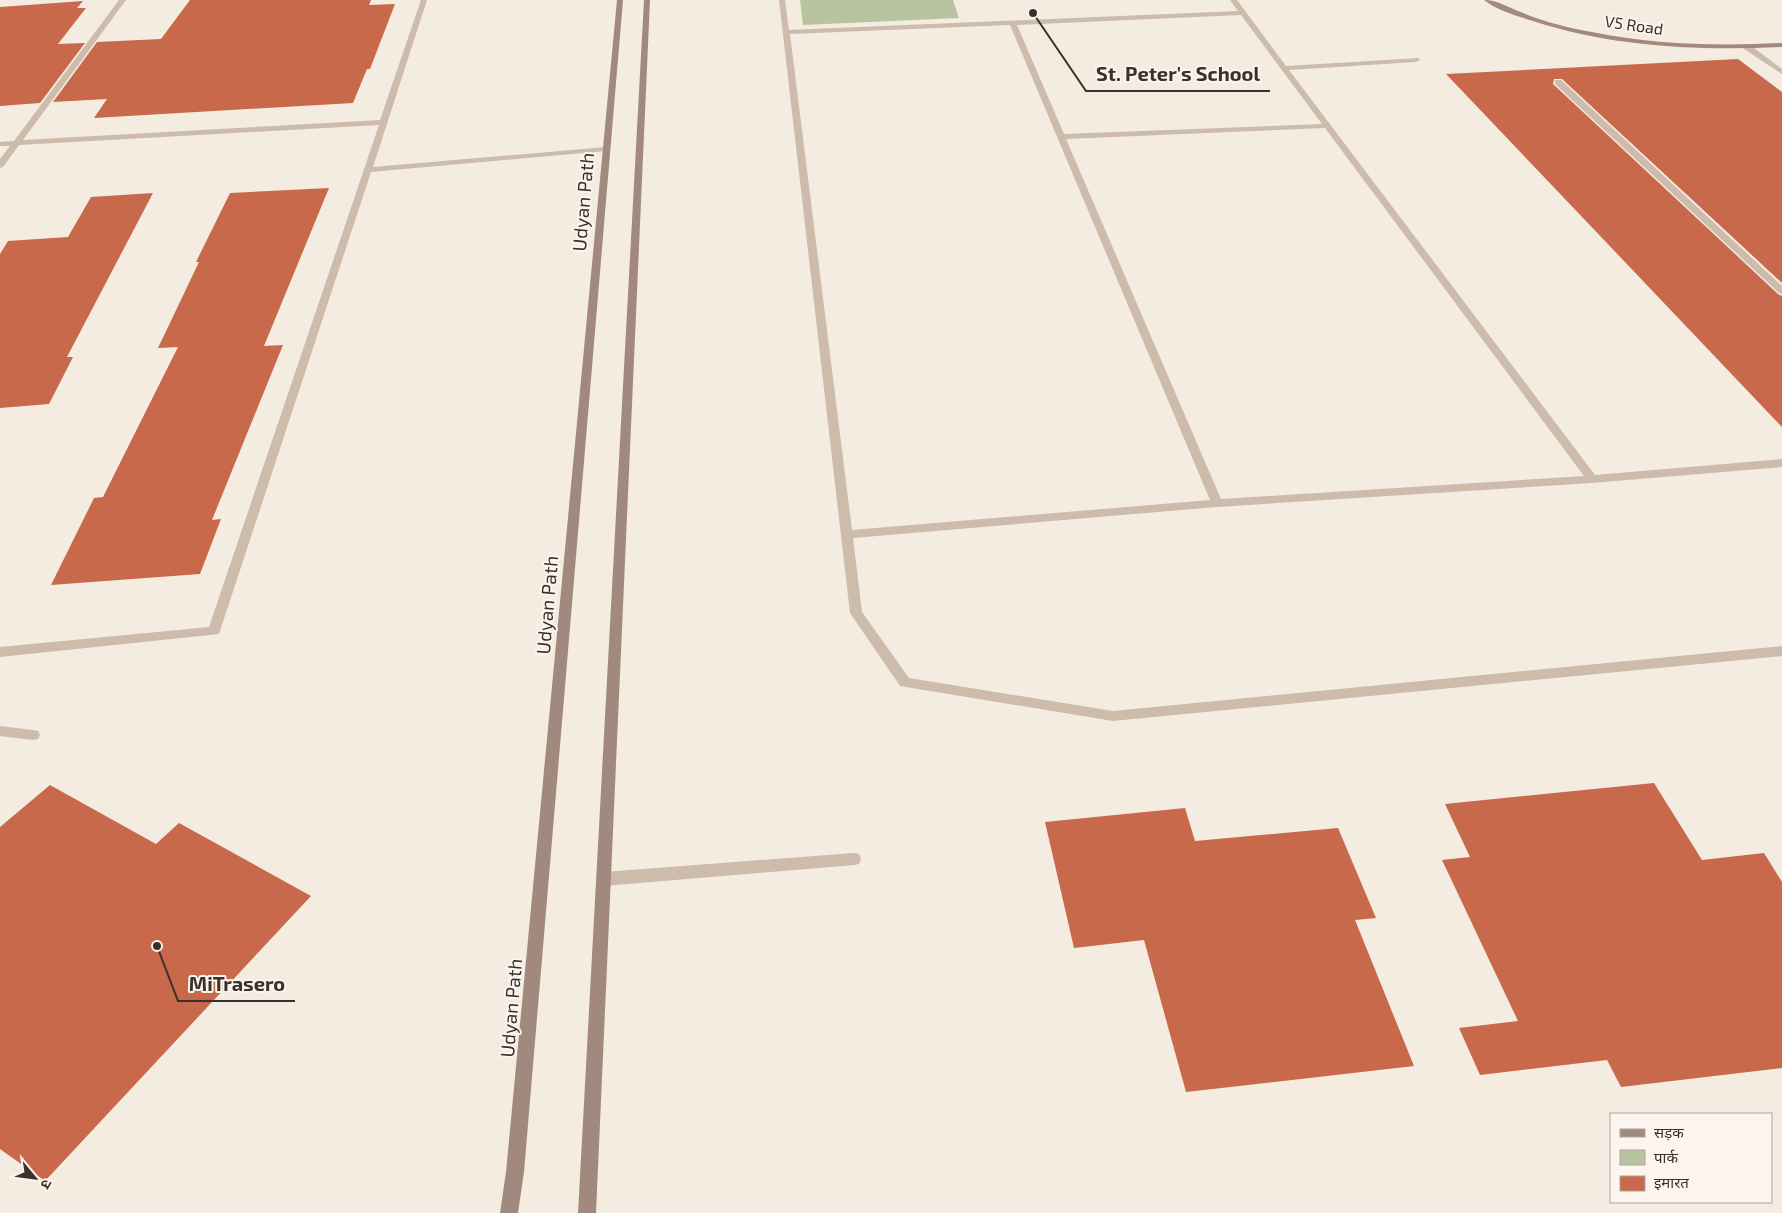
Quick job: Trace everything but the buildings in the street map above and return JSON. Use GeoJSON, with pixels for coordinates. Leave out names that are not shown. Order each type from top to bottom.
{"type":"FeatureCollection","features":[{"type":"Feature","properties":{"kind":"main road","name":"Udyan Path"},"geometry":{"type":"LineString","coordinates":[[510,1213],[620,0]]}},
{"type":"Feature","properties":{"kind":"main road"},"geometry":{"type":"LineString","coordinates":[[587,1213],[647,0]]}},
{"type":"Feature","properties":{"kind":"main road","name":"V5 Road"},"geometry":{"type":"LineString","coordinates":[[1487,0],[1553,26],[1629,39],[1714,48],[1782,45]]}},
{"type":"Feature","properties":{"kind":"street"},"geometry":{"type":"LineString","coordinates":[[0,165],[123,0]]}},
{"type":"Feature","properties":{"kind":"street"},"geometry":{"type":"LineString","coordinates":[[0,652],[214,631],[424,0]]}},
{"type":"Feature","properties":{"kind":"street"},"geometry":{"type":"LineString","coordinates":[[782,0],[856,614],[905,682],[1113,716],[1782,652]]}},
{"type":"Feature","properties":{"kind":"street"},"geometry":{"type":"LineString","coordinates":[[1233,0],[1592,479]]}},
{"type":"Feature","properties":{"kind":"street"},"geometry":{"type":"LineString","coordinates":[[786,32],[1243,13]]}},
{"type":"Feature","properties":{"kind":"street"},"geometry":{"type":"LineString","coordinates":[[1013,23],[1217,504]]}},
{"type":"Feature","properties":{"kind":"street"},"geometry":{"type":"LineString","coordinates":[[1747,47],[1782,72]]}},
{"type":"Feature","properties":{"kind":"street"},"geometry":{"type":"LineString","coordinates":[[1285,68],[1416,60]]}},
{"type":"Feature","properties":{"kind":"street"},"geometry":{"type":"LineString","coordinates":[[1558,82],[1782,291]]}},
{"type":"Feature","properties":{"kind":"street"},"geometry":{"type":"LineString","coordinates":[[0,144],[383,122]]}},
{"type":"Feature","properties":{"kind":"street"},"geometry":{"type":"LineString","coordinates":[[1062,137],[1327,126]]}},
{"type":"Feature","properties":{"kind":"street"},"geometry":{"type":"LineString","coordinates":[[367,170],[606,149]]}},
{"type":"Feature","properties":{"kind":"street"},"geometry":{"type":"LineString","coordinates":[[846,535],[1217,504],[1592,479],[1782,463]]}},
{"type":"Feature","properties":{"kind":"street"},"geometry":{"type":"LineString","coordinates":[[0,731],[33,735]]}},
{"type":"Feature","properties":{"kind":"street"},"geometry":{"type":"LineString","coordinates":[[604,879],[854,859]]}},
{"type":"Feature","properties":{"kind":"green space"},"geometry":{"type":"Polygon","coordinates":[[[800,0],[953,0],[959,18],[803,25],[800,0]]]}},
{"type":"Feature","properties":{"kind":"place","name":"St. Peter's School"},"geometry":{"type":"Point","coordinates":[1033,13]}},
{"type":"Feature","properties":{"kind":"place","name":"MiTrasero"},"geometry":{"type":"Point","coordinates":[157,946]}}]}
